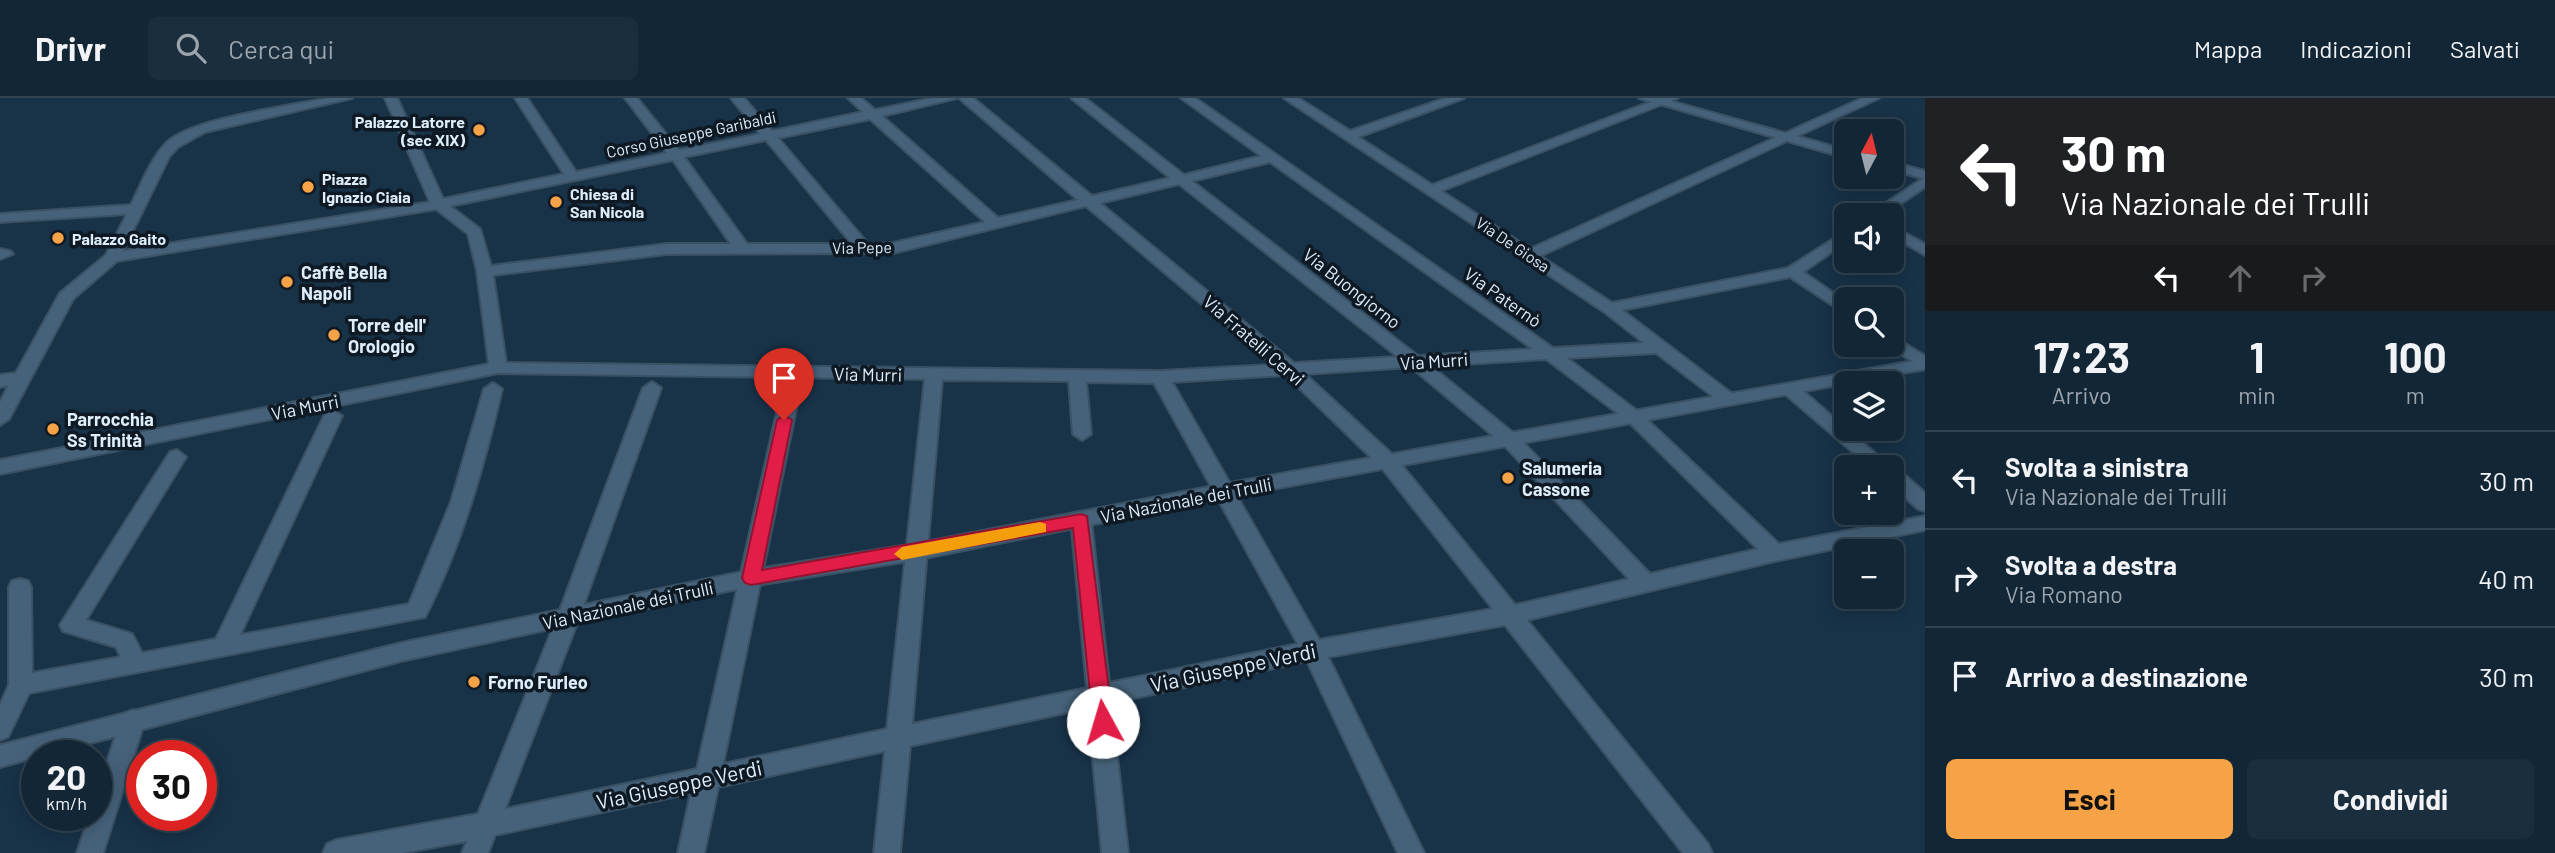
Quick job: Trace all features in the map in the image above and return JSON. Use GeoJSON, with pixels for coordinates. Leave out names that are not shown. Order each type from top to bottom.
{"type":"FeatureCollection","features":[{"type":"Feature","properties":{"kind":"street"},"geometry":{"type":"LineString","coordinates":[[0,419],[66,296],[112,257],[135,209],[173,144],[201,129],[346,98]]}},
{"type":"Feature","properties":{"kind":"street"},"geometry":{"type":"LineString","coordinates":[[391,98],[438,204],[475,232],[485,271],[498,368]]}},
{"type":"Feature","properties":{"kind":"street"},"geometry":{"type":"LineString","coordinates":[[522,98],[572,176]]}},
{"type":"Feature","properties":{"kind":"street"},"geometry":{"type":"LineString","coordinates":[[631,98],[676,155],[741,247]]}},
{"type":"Feature","properties":{"kind":"street"},"geometry":{"type":"LineString","coordinates":[[737,98],[864,248]]}},
{"type":"Feature","properties":{"kind":"street"},"geometry":{"type":"LineString","coordinates":[[854,98],[996,225]]}},
{"type":"Feature","properties":{"kind":"street","name":"Corso Giuseppe Garibaldi"},"geometry":{"type":"LineString","coordinates":[[438,204],[951,98]]}},
{"type":"Feature","properties":{"kind":"street","name":"Via Fratelli Cervi"},"geometry":{"type":"LineString","coordinates":[[965,98],[1290,369],[1390,463],[1699,853]]}},
{"type":"Feature","properties":{"kind":"street","name":"Via Buongiorno"},"geometry":{"type":"LineString","coordinates":[[1077,98],[1415,362],[1510,440],[1647,584]]}},
{"type":"Feature","properties":{"kind":"street","name":"Via Paternò"},"geometry":{"type":"LineString","coordinates":[[1187,98],[1549,353],[1634,417],[1775,554]]}},
{"type":"Feature","properties":{"kind":"street","name":"Via De Giosa"},"geometry":{"type":"LineString","coordinates":[[1290,98],[1609,308],[1729,400]]}},
{"type":"Feature","properties":{"kind":"street"},"geometry":{"type":"LineString","coordinates":[[1349,136],[1458,98]]}},
{"type":"Feature","properties":{"kind":"street"},"geometry":{"type":"LineString","coordinates":[[1645,98],[1667,100],[1784,138],[1834,151]]}},
{"type":"Feature","properties":{"kind":"street"},"geometry":{"type":"LineString","coordinates":[[1529,255],[1873,98]]}},
{"type":"Feature","properties":{"kind":"street"},"geometry":{"type":"LineString","coordinates":[[1432,190],[1667,100]]}},
{"type":"Feature","properties":{"kind":"street","name":"Via Pepe"},"geometry":{"type":"LineString","coordinates":[[485,271],[667,248],[893,248],[1271,158]]}},
{"type":"Feature","properties":{"kind":"street"},"geometry":{"type":"LineString","coordinates":[[1904,169],[1925,175]]}},
{"type":"Feature","properties":{"kind":"street"},"geometry":{"type":"LineString","coordinates":[[1893,203],[1925,181]]}},
{"type":"Feature","properties":{"kind":"street"},"geometry":{"type":"LineString","coordinates":[[112,257],[386,215],[438,204]]}},
{"type":"Feature","properties":{"kind":"street"},"geometry":{"type":"LineString","coordinates":[[0,218],[135,209]]}},
{"type":"Feature","properties":{"kind":"street"},"geometry":{"type":"LineString","coordinates":[[1904,237],[1925,250]]}},
{"type":"Feature","properties":{"kind":"street"},"geometry":{"type":"LineString","coordinates":[[1609,308],[1793,272],[1834,243]]}},
{"type":"Feature","properties":{"kind":"street"},"geometry":{"type":"LineString","coordinates":[[1793,272],[1834,301]]}},
{"type":"Feature","properties":{"kind":"street","name":"Via Murri"},"geometry":{"type":"LineString","coordinates":[[0,467],[498,368],[1160,377],[1661,347]]}},
{"type":"Feature","properties":{"kind":"street"},"geometry":{"type":"LineString","coordinates":[[1904,349],[1925,364]]}},
{"type":"Feature","properties":{"kind":"street","name":"Via Nazionale dei Trulli"},"geometry":{"type":"LineString","coordinates":[[0,756],[133,719],[401,652],[751,578],[915,552],[1224,491],[1925,364]]}},
{"type":"Feature","properties":{"kind":"street"},"geometry":{"type":"LineString","coordinates":[[887,853],[934,375]]}},
{"type":"Feature","properties":{"kind":"street"},"geometry":{"type":"LineString","coordinates":[[1077,377],[1082,434]]}},
{"type":"Feature","properties":{"kind":"street"},"geometry":{"type":"LineString","coordinates":[[1160,377],[1313,650],[1411,853]]}},
{"type":"Feature","properties":{"kind":"street"},"geometry":{"type":"LineString","coordinates":[[0,382],[22,378]]}},
{"type":"Feature","properties":{"kind":"street"},"geometry":{"type":"LineString","coordinates":[[475,853],[568,618],[652,388]]}},
{"type":"Feature","properties":{"kind":"street"},"geometry":{"type":"LineString","coordinates":[[21,685],[417,611],[452,527],[481,442],[493,389]]}},
{"type":"Feature","properties":{"kind":"street"},"geometry":{"type":"LineString","coordinates":[[1790,389],[1868,455]]}},
{"type":"Feature","properties":{"kind":"street"},"geometry":{"type":"LineString","coordinates":[[691,853],[790,394]]}},
{"type":"Feature","properties":{"kind":"street"},"geometry":{"type":"LineString","coordinates":[[225,646],[333,416]]}},
{"type":"Feature","properties":{"kind":"street"},"geometry":{"type":"LineString","coordinates":[[136,664],[124,640],[71,625],[177,457]]}},
{"type":"Feature","properties":{"kind":"street"},"geometry":{"type":"LineString","coordinates":[[1904,486],[1925,504]]}},
{"type":"Feature","properties":{"kind":"street"},"geometry":{"type":"LineString","coordinates":[[1081,520],[1115,853]]}},
{"type":"Feature","properties":{"kind":"street","name":"Via Giuseppe Verdi"},"geometry":{"type":"LineString","coordinates":[[336,853],[486,825],[1313,650],[1511,615],[1775,554],[1925,523]]}},
{"type":"Feature","properties":{"kind":"street"},"geometry":{"type":"LineString","coordinates":[[0,730],[21,685],[20,587]]}},
{"type":"Feature","properties":{"kind":"street"},"geometry":{"type":"LineString","coordinates":[[90,853],[133,719]]}},
{"type":"Feature","properties":{"kind":"slow traffic"},"geometry":{"type":"LineString","coordinates":[[902,554],[1040,528]]}},
{"type":"Feature","properties":{"kind":"place","name":"Palazzo Latorre (sec XIX)"},"geometry":{"type":"Point","coordinates":[479,130]}},
{"type":"Feature","properties":{"kind":"place","name":"Piazza Ignazio Ciaia"},"geometry":{"type":"Point","coordinates":[308,187]}},
{"type":"Feature","properties":{"kind":"place","name":"Chiesa di San Nicola"},"geometry":{"type":"Point","coordinates":[556,202]}},
{"type":"Feature","properties":{"kind":"place","name":"Palazzo Gaito"},"geometry":{"type":"Point","coordinates":[58,238]}},
{"type":"Feature","properties":{"kind":"place","name":"Caffè Bella Napoli"},"geometry":{"type":"Point","coordinates":[287,282]}},
{"type":"Feature","properties":{"kind":"place","name":"Torre dell' Orologio"},"geometry":{"type":"Point","coordinates":[334,335]}},
{"type":"Feature","properties":{"kind":"place","name":"Parrocchia Ss Trinità"},"geometry":{"type":"Point","coordinates":[53,429]}},
{"type":"Feature","properties":{"kind":"place","name":"Salumeria Cassone"},"geometry":{"type":"Point","coordinates":[1508,478]}},
{"type":"Feature","properties":{"kind":"place","name":"Forno Furleo"},"geometry":{"type":"Point","coordinates":[474,682]}},
{"type":"Feature","properties":{"kind":"route"},"geometry":{"type":"LineString","coordinates":[[784,420],[751,578],[915,552],[1081,520],[1103,722]]}}]}
